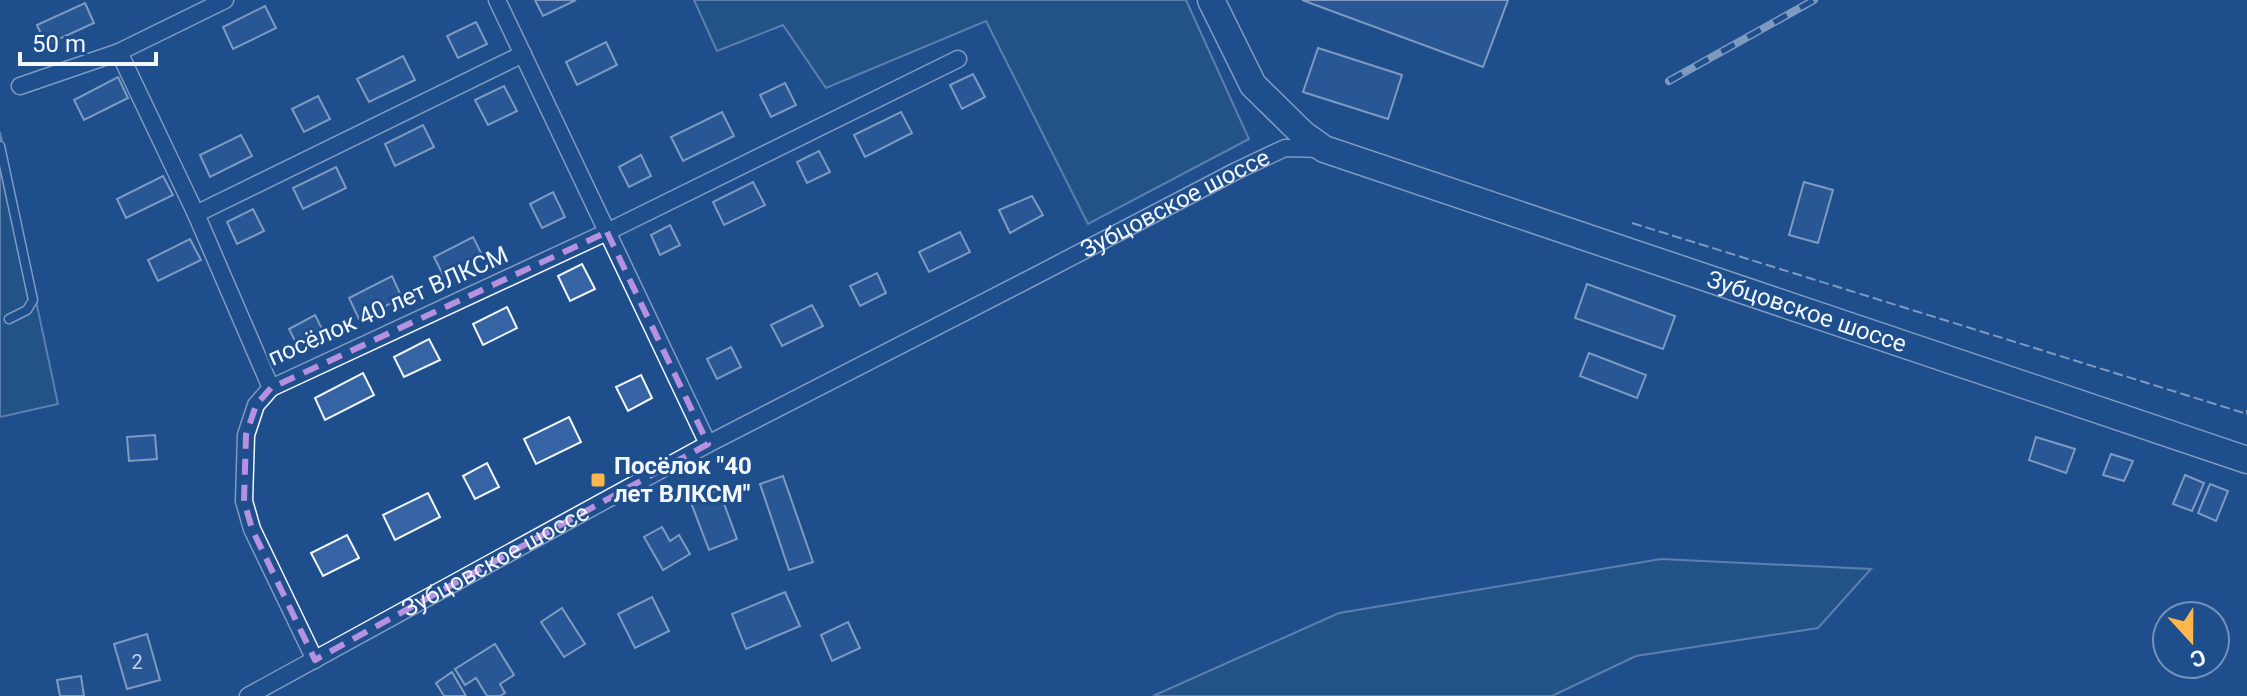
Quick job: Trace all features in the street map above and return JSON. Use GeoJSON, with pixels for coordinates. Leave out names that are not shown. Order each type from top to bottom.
{"type":"FeatureCollection","features":[{"type":"Feature","properties":{"kind":"main road"},"geometry":{"type":"LineString","coordinates":[[1211,0],[1253,85],[1303,134],[1324,149]]}},
{"type":"Feature","properties":{"kind":"main road","name":"Зубцовское шоссе"},"geometry":{"type":"LineString","coordinates":[[1324,149],[2247,460]]}},
{"type":"Feature","properties":{"kind":"street"},"geometry":{"type":"LineString","coordinates":[[20,86],[119,52],[225,0]]}},
{"type":"Feature","properties":{"kind":"street"},"geometry":{"type":"LineString","coordinates":[[497,0],[708,444]]}},
{"type":"Feature","properties":{"kind":"street","name":"посёлок 40 лет ВЛКСМ"},"geometry":{"type":"LineString","coordinates":[[119,52],[196,214],[271,388],[607,232],[958,59]]}},
{"type":"Feature","properties":{"kind":"street"},"geometry":{"type":"LineString","coordinates":[[196,214],[523,54]]}},
{"type":"Feature","properties":{"kind":"street","name":"Зубцовское шоссе"},"geometry":{"type":"LineString","coordinates":[[248,696],[708,444],[1236,171],[1285,148],[1324,149]]}},
{"type":"Feature","properties":{"kind":"street"},"geometry":{"type":"LineString","coordinates":[[271,388],[256,405],[246,435],[244,501],[252,529],[315,660]]}},
{"type":"Feature","properties":{"kind":"lane"},"geometry":{"type":"LineString","coordinates":[[0,146],[3,172],[33,300],[27,310],[0,323]]}},
{"type":"Feature","properties":{"kind":"highlighted area"},"geometry":{"type":"Polygon","coordinates":[[[607,232],[708,444],[315,660],[252,529],[244,501],[246,435],[256,405],[271,388],[607,232]]]}},
{"type":"Feature","properties":{"kind":"shaded area"},"geometry":{"type":"Polygon","coordinates":[[[694,0],[1186,0],[1249,139],[1088,224],[986,21],[826,88],[783,25],[717,51],[694,0]]]}},
{"type":"Feature","properties":{"kind":"shaded area"},"geometry":{"type":"Polygon","coordinates":[[[0,132],[58,404],[0,417],[0,132]]]}},
{"type":"Feature","properties":{"kind":"shaded area"},"geometry":{"type":"Polygon","coordinates":[[[1661,559],[1871,569],[1818,628],[1636,656],[1552,696],[1153,696],[1339,613],[1661,559]]]}},
{"type":"Feature","properties":{"kind":"building"},"geometry":{"type":"Polygon","coordinates":[[[535,0],[576,0],[543,16],[535,0]]]}},
{"type":"Feature","properties":{"kind":"building"},"geometry":{"type":"Polygon","coordinates":[[[1302,0],[1508,0],[1483,67],[1302,0]]]}},
{"type":"Feature","properties":{"kind":"building"},"geometry":{"type":"Polygon","coordinates":[[[85,3],[94,23],[46,45],[37,25],[85,3]]]}},
{"type":"Feature","properties":{"kind":"building"},"geometry":{"type":"Polygon","coordinates":[[[265,6],[276,28],[233,49],[223,27],[265,6]]]}},
{"type":"Feature","properties":{"kind":"building"},"geometry":{"type":"Polygon","coordinates":[[[476,22],[487,44],[458,58],[447,36],[476,22]]]}},
{"type":"Feature","properties":{"kind":"building"},"geometry":{"type":"Polygon","coordinates":[[[606,42],[617,65],[577,85],[566,62],[606,42]]]}},
{"type":"Feature","properties":{"kind":"building"},"geometry":{"type":"Polygon","coordinates":[[[1318,48],[1402,75],[1388,119],[1303,92],[1318,48]]]}},
{"type":"Feature","properties":{"kind":"building"},"geometry":{"type":"Polygon","coordinates":[[[403,56],[415,80],[369,102],[357,79],[403,56]]]}},
{"type":"Feature","properties":{"kind":"building"},"geometry":{"type":"Polygon","coordinates":[[[973,74],[985,97],[962,109],[950,85],[973,74]]]}},
{"type":"Feature","properties":{"kind":"building"},"geometry":{"type":"Polygon","coordinates":[[[118,77],[128,98],[84,120],[74,100],[118,77]]]}},
{"type":"Feature","properties":{"kind":"building"},"geometry":{"type":"Polygon","coordinates":[[[785,83],[796,105],[771,117],[760,95],[785,83]]]}},
{"type":"Feature","properties":{"kind":"building"},"geometry":{"type":"Polygon","coordinates":[[[504,86],[517,111],[488,125],[475,100],[504,86]]]}},
{"type":"Feature","properties":{"kind":"building"},"geometry":{"type":"Polygon","coordinates":[[[318,96],[330,119],[304,132],[292,109],[318,96]]]}},
{"type":"Feature","properties":{"kind":"building"},"geometry":{"type":"Polygon","coordinates":[[[722,112],[734,136],[683,161],[671,137],[722,112]]]}},
{"type":"Feature","properties":{"kind":"building"},"geometry":{"type":"Polygon","coordinates":[[[901,112],[912,133],[865,157],[854,135],[901,112]]]}},
{"type":"Feature","properties":{"kind":"building"},"geometry":{"type":"Polygon","coordinates":[[[423,125],[434,147],[395,166],[385,144],[423,125]]]}},
{"type":"Feature","properties":{"kind":"building"},"geometry":{"type":"Polygon","coordinates":[[[241,135],[252,156],[210,177],[200,155],[241,135]]]}},
{"type":"Feature","properties":{"kind":"building"},"geometry":{"type":"Polygon","coordinates":[[[819,151],[830,172],[807,183],[797,162],[819,151]]]}},
{"type":"Feature","properties":{"kind":"building"},"geometry":{"type":"Polygon","coordinates":[[[641,155],[651,176],[629,187],[619,167],[641,155]]]}},
{"type":"Feature","properties":{"kind":"building"},"geometry":{"type":"Polygon","coordinates":[[[336,167],[346,188],[303,209],[293,188],[336,167]]]}},
{"type":"Feature","properties":{"kind":"building"},"geometry":{"type":"Polygon","coordinates":[[[163,176],[173,195],[126,218],[117,199],[163,176]]]}},
{"type":"Feature","properties":{"kind":"building"},"geometry":{"type":"Polygon","coordinates":[[[753,182],[765,205],[724,225],[713,202],[753,182]]]}},
{"type":"Feature","properties":{"kind":"building"},"geometry":{"type":"Polygon","coordinates":[[[1804,182],[1833,190],[1818,243],[1789,235],[1804,182]]]}},
{"type":"Feature","properties":{"kind":"building"},"geometry":{"type":"Polygon","coordinates":[[[553,192],[565,217],[542,228],[530,204],[553,192]]]}},
{"type":"Feature","properties":{"kind":"building"},"geometry":{"type":"Polygon","coordinates":[[[1032,196],[1043,215],[1010,233],[999,210],[1032,196]]]}},
{"type":"Feature","properties":{"kind":"building"},"geometry":{"type":"Polygon","coordinates":[[[253,209],[264,231],[237,244],[227,222],[253,209]]]}},
{"type":"Feature","properties":{"kind":"building"},"geometry":{"type":"Polygon","coordinates":[[[670,225],[680,245],[660,255],[651,235],[670,225]]]}},
{"type":"Feature","properties":{"kind":"building"},"geometry":{"type":"Polygon","coordinates":[[[960,232],[970,252],[929,272],[919,252],[960,232]]]}},
{"type":"Feature","properties":{"kind":"building"},"geometry":{"type":"Polygon","coordinates":[[[473,237],[483,257],[444,277],[434,257],[473,237]]]}},
{"type":"Feature","properties":{"kind":"building"},"geometry":{"type":"Polygon","coordinates":[[[190,239],[201,260],[158,281],[148,260],[190,239]]]}},
{"type":"Feature","properties":{"kind":"building"},"geometry":{"type":"Polygon","coordinates":[[[582,264],[595,289],[570,301],[558,276],[582,264]]]}},
{"type":"Feature","properties":{"kind":"building"},"geometry":{"type":"Polygon","coordinates":[[[877,273],[886,293],[860,306],[850,286],[877,273]]]}},
{"type":"Feature","properties":{"kind":"building"},"geometry":{"type":"Polygon","coordinates":[[[392,276],[402,298],[359,319],[349,298],[392,276]]]}},
{"type":"Feature","properties":{"kind":"building"},"geometry":{"type":"Polygon","coordinates":[[[1587,284],[1675,316],[1663,349],[1575,318],[1587,284]]]}},
{"type":"Feature","properties":{"kind":"building"},"geometry":{"type":"Polygon","coordinates":[[[812,305],[823,326],[782,346],[771,325],[812,305]]]}},
{"type":"Feature","properties":{"kind":"building"},"geometry":{"type":"Polygon","coordinates":[[[507,307],[517,328],[483,345],[473,324],[507,307]]]}},
{"type":"Feature","properties":{"kind":"building"},"geometry":{"type":"Polygon","coordinates":[[[315,315],[326,337],[300,351],[289,329],[315,315]]]}},
{"type":"Feature","properties":{"kind":"building"},"geometry":{"type":"Polygon","coordinates":[[[429,339],[440,360],[404,377],[394,357],[429,339]]]}},
{"type":"Feature","properties":{"kind":"building"},"geometry":{"type":"Polygon","coordinates":[[[731,347],[741,367],[717,379],[707,359],[731,347]]]}},
{"type":"Feature","properties":{"kind":"building"},"geometry":{"type":"Polygon","coordinates":[[[1589,353],[1646,375],[1637,398],[1580,376],[1589,353]]]}},
{"type":"Feature","properties":{"kind":"building"},"geometry":{"type":"Polygon","coordinates":[[[363,373],[374,395],[325,420],[315,398],[363,373]]]}},
{"type":"Feature","properties":{"kind":"building"},"geometry":{"type":"Polygon","coordinates":[[[641,375],[652,398],[628,411],[616,387],[641,375]]]}},
{"type":"Feature","properties":{"kind":"building"},"geometry":{"type":"Polygon","coordinates":[[[569,417],[581,442],[536,464],[524,439],[569,417]]]}},
{"type":"Feature","properties":{"kind":"building"},"geometry":{"type":"Polygon","coordinates":[[[155,435],[157,459],[129,461],[127,437],[155,435]]]}},
{"type":"Feature","properties":{"kind":"building"},"geometry":{"type":"Polygon","coordinates":[[[2036,437],[2075,449],[2066,473],[2029,460],[2036,437]]]}},
{"type":"Feature","properties":{"kind":"building"},"geometry":{"type":"Polygon","coordinates":[[[2111,454],[2133,461],[2124,481],[2103,475],[2111,454]]]}},
{"type":"Feature","properties":{"kind":"building"},"geometry":{"type":"Polygon","coordinates":[[[487,463],[499,487],[475,499],[463,476],[487,463]]]}},
{"type":"Feature","properties":{"kind":"building"},"geometry":{"type":"Polygon","coordinates":[[[2185,475],[2204,483],[2192,511],[2173,504],[2185,475]]]}},
{"type":"Feature","properties":{"kind":"building"},"geometry":{"type":"Polygon","coordinates":[[[783,476],[813,562],[789,570],[760,484],[783,476]]]}},
{"type":"Feature","properties":{"kind":"building"},"geometry":{"type":"Polygon","coordinates":[[[2210,484],[2228,491],[2216,521],[2198,513],[2210,484]]]}},
{"type":"Feature","properties":{"kind":"building"},"geometry":{"type":"Polygon","coordinates":[[[719,490],[737,539],[709,550],[690,500],[719,490]]]}},
{"type":"Feature","properties":{"kind":"building"},"geometry":{"type":"Polygon","coordinates":[[[428,493],[440,517],[395,540],[383,515],[428,493]]]}},
{"type":"Feature","properties":{"kind":"building"},"geometry":{"type":"Polygon","coordinates":[[[662,527],[670,541],[679,535],[690,554],[663,570],[644,537],[662,527]]]}},
{"type":"Feature","properties":{"kind":"building"},"geometry":{"type":"Polygon","coordinates":[[[347,535],[359,558],[323,576],[311,553],[347,535]]]}},
{"type":"Feature","properties":{"kind":"building"},"geometry":{"type":"Polygon","coordinates":[[[785,592],[800,626],[746,649],[732,614],[785,592]]]}},
{"type":"Feature","properties":{"kind":"building"},"geometry":{"type":"Polygon","coordinates":[[[652,597],[669,631],[635,648],[618,614],[652,597]]]}},
{"type":"Feature","properties":{"kind":"building"},"geometry":{"type":"Polygon","coordinates":[[[562,608],[585,644],[564,657],[541,622],[562,608]]]}},
{"type":"Feature","properties":{"kind":"building"},"geometry":{"type":"Polygon","coordinates":[[[848,622],[860,648],[832,661],[821,635],[848,622]]]}},
{"type":"Feature","properties":{"kind":"building"},"geometry":{"type":"Polygon","coordinates":[[[147,634],[160,680],[127,689],[114,644],[147,634]]]}},
{"type":"Feature","properties":{"kind":"building"},"geometry":{"type":"Polygon","coordinates":[[[495,644],[514,675],[500,684],[505,693],[487,696],[476,678],[465,685],[455,669],[495,644]]]}},
{"type":"Feature","properties":{"kind":"building"},"geometry":{"type":"Polygon","coordinates":[[[452,672],[466,696],[444,696],[436,683],[452,672]]]}},
{"type":"Feature","properties":{"kind":"building"},"geometry":{"type":"Polygon","coordinates":[[[81,676],[84,696],[60,696],[57,680],[81,676]]]}},
{"type":"Feature","properties":{"kind":"railway"},"geometry":{"type":"LineString","coordinates":[[1669,81],[1814,0]]}},
{"type":"Feature","properties":{"kind":"fence"},"geometry":{"type":"LineString","coordinates":[[1632,223],[2247,414],[2247,410]]}},
{"type":"Feature","properties":{"kind":"place","name":"Посёлок \"40 лет ВЛКСМ\""},"geometry":{"type":"Point","coordinates":[598,480]}}]}
